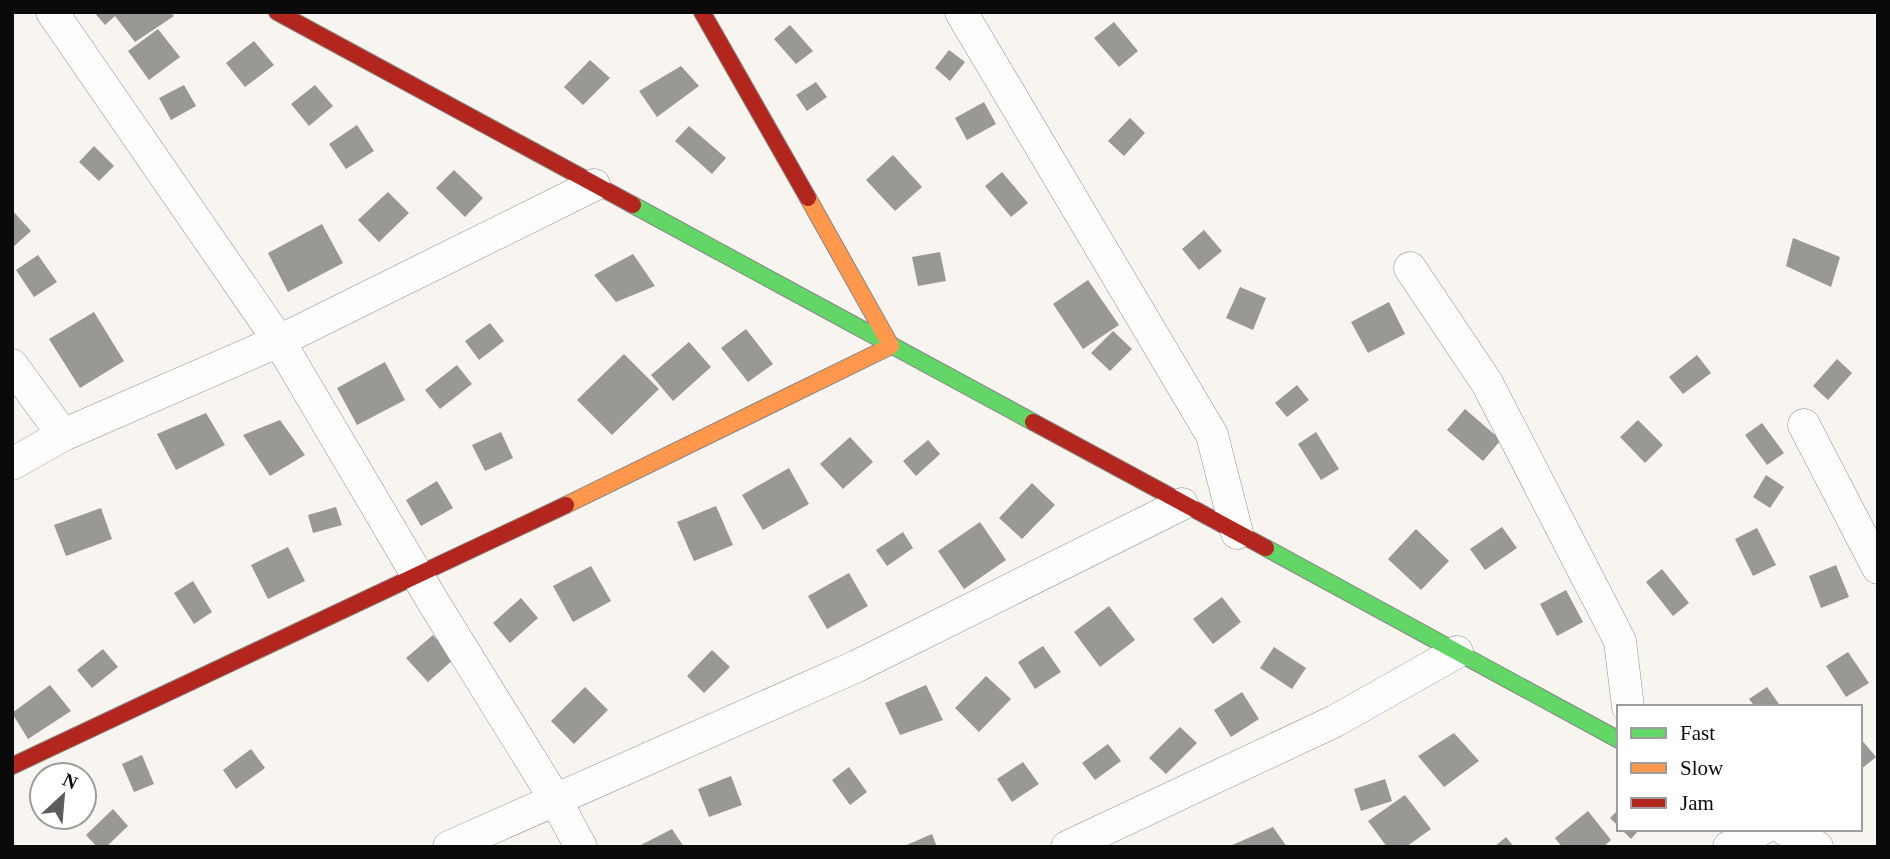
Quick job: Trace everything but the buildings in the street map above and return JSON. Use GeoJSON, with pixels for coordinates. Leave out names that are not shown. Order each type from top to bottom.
{"type":"FeatureCollection","features":[{"type":"Feature","properties":{"kind":"street"},"geometry":{"type":"LineString","coordinates":[[52,12],[279,341],[418,577],[555,799],[581,847]]}},
{"type":"Feature","properties":{"kind":"street"},"geometry":{"type":"LineString","coordinates":[[277,12],[1617,739]]}},
{"type":"Feature","properties":{"kind":"street"},"geometry":{"type":"LineString","coordinates":[[702,12],[778,139],[823,228],[891,346]]}},
{"type":"Feature","properties":{"kind":"street"},"geometry":{"type":"LineString","coordinates":[[961,12],[1212,435],[1237,533]]}},
{"type":"Feature","properties":{"kind":"street"},"geometry":{"type":"LineString","coordinates":[[12,464],[63,435],[279,341],[594,185]]}},
{"type":"Feature","properties":{"kind":"street"},"geometry":{"type":"LineString","coordinates":[[1410,268],[1487,383],[1620,641],[1628,705]]}},
{"type":"Feature","properties":{"kind":"street"},"geometry":{"type":"LineString","coordinates":[[12,766],[418,577],[891,346]]}},
{"type":"Feature","properties":{"kind":"street"},"geometry":{"type":"LineString","coordinates":[[12,365],[63,435]]}},
{"type":"Feature","properties":{"kind":"street"},"geometry":{"type":"LineString","coordinates":[[1804,425],[1878,568]]}},
{"type":"Feature","properties":{"kind":"street"},"geometry":{"type":"LineString","coordinates":[[449,847],[857,666],[1182,504]]}},
{"type":"Feature","properties":{"kind":"street"},"geometry":{"type":"LineString","coordinates":[[1067,847],[1335,722],[1457,652]]}},
{"type":"Feature","properties":{"kind":"street"},"geometry":{"type":"LineString","coordinates":[[1729,847],[1758,831]]}},
{"type":"Feature","properties":{"kind":"street"},"geometry":{"type":"LineString","coordinates":[[1788,831],[1816,847]]}},
{"type":"Feature","properties":{"kind":"traffic: fast"},"geometry":{"type":"LineString","coordinates":[[633,205],[1033,422]]}},
{"type":"Feature","properties":{"kind":"traffic: fast"},"geometry":{"type":"LineString","coordinates":[[1266,548],[1617,739]]}},
{"type":"Feature","properties":{"kind":"traffic: slow"},"geometry":{"type":"LineString","coordinates":[[566,505],[891,346],[808,198]]}},
{"type":"Feature","properties":{"kind":"traffic: jam"},"geometry":{"type":"LineString","coordinates":[[277,12],[633,205]]}},
{"type":"Feature","properties":{"kind":"traffic: jam"},"geometry":{"type":"LineString","coordinates":[[702,12],[808,198]]}},
{"type":"Feature","properties":{"kind":"traffic: jam"},"geometry":{"type":"LineString","coordinates":[[1033,422],[1266,548]]}},
{"type":"Feature","properties":{"kind":"traffic: jam"},"geometry":{"type":"LineString","coordinates":[[12,766],[566,505]]}}]}
